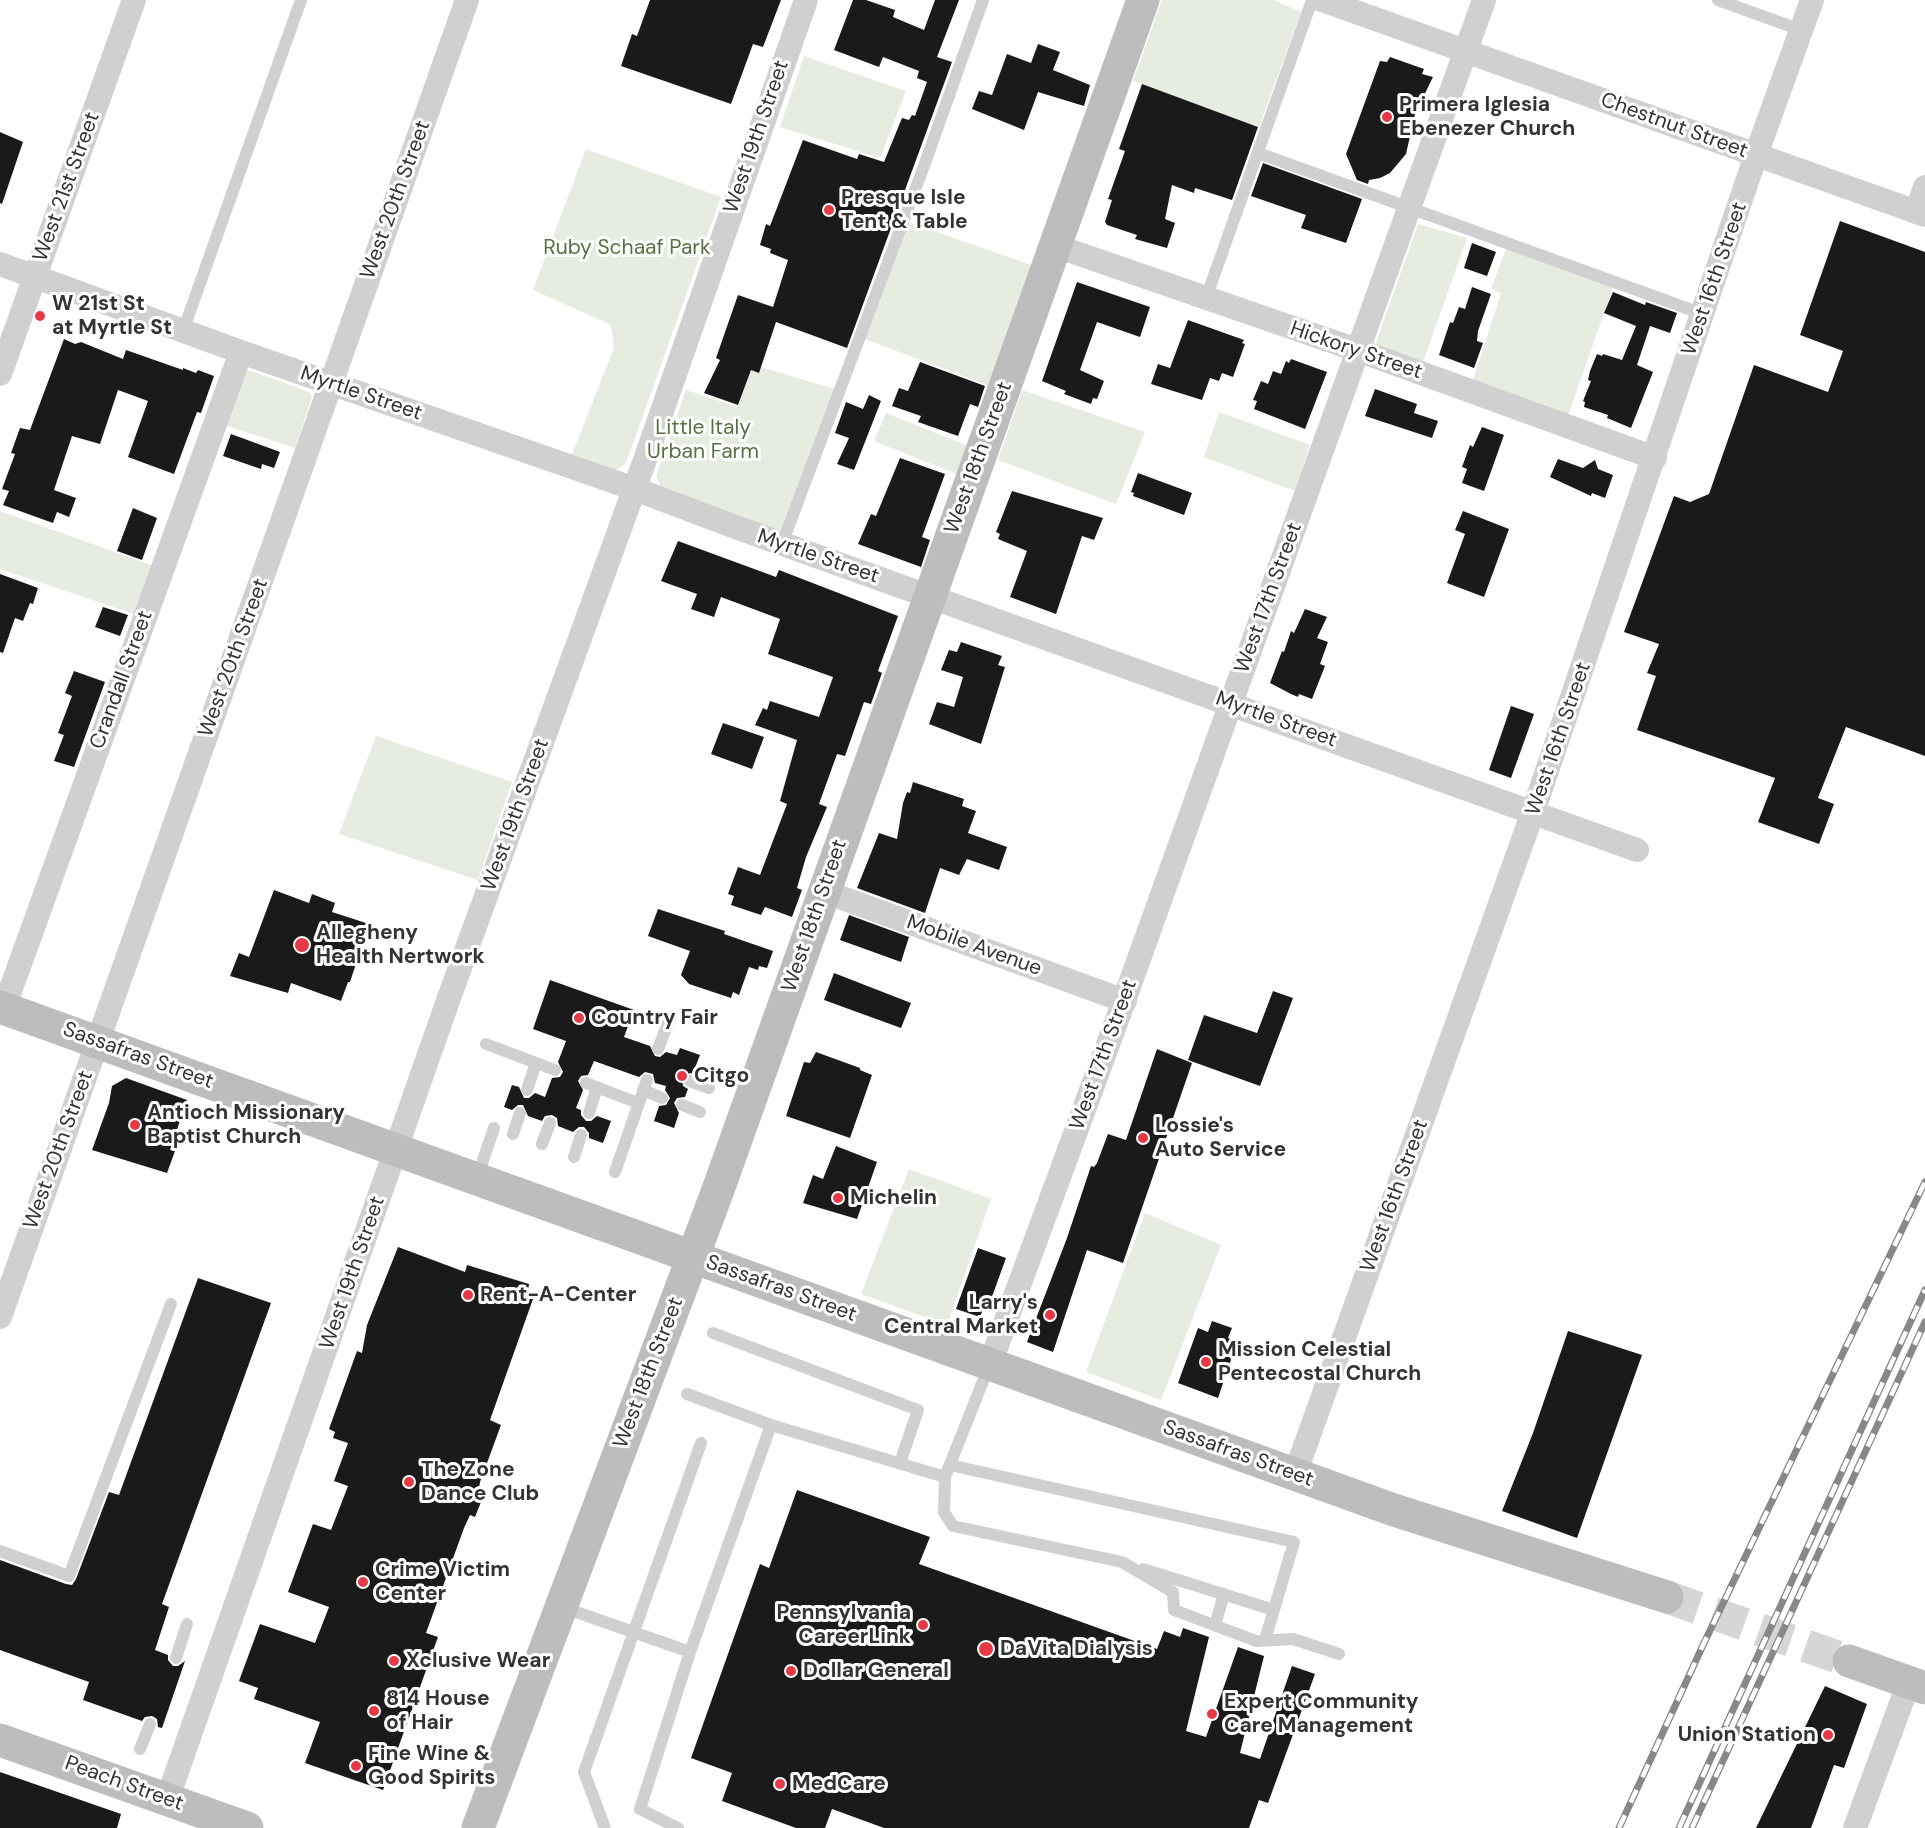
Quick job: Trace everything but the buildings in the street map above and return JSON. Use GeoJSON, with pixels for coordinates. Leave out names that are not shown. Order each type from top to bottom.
{"type":"FeatureCollection","features":[{"type":"Feature","properties":{"kind":"main road","name":"West 18th Street"},"geometry":{"type":"LineString","coordinates":[[478,1828],[693,1258],[1143,0]]}},
{"type":"Feature","properties":{"kind":"main road","name":"Sassafras Street"},"geometry":{"type":"LineString","coordinates":[[2,1007],[1394,1510],[1667,1597]]}},
{"type":"Feature","properties":{"kind":"main road"},"geometry":{"type":"LineString","coordinates":[[1849,1661],[1917,1685]]}},
{"type":"Feature","properties":{"kind":"main road","name":"Peach Street"},"geometry":{"type":"LineString","coordinates":[[0,1740],[247,1828]]}},
{"type":"Feature","properties":{"kind":"street","name":"West 21st Street"},"geometry":{"type":"LineString","coordinates":[[0,374],[134,0]]}},
{"type":"Feature","properties":{"kind":"street","name":"West 20th Street"},"geometry":{"type":"LineString","coordinates":[[0,1317],[467,0]]}},
{"type":"Feature","properties":{"kind":"street","name":"West 19th Street"},"geometry":{"type":"LineString","coordinates":[[167,1800],[396,1148],[634,489],[806,0]]}},
{"type":"Feature","properties":{"kind":"street","name":"Chestnut Street"},"geometry":{"type":"LineString","coordinates":[[1322,0],[1921,214]]}},
{"type":"Feature","properties":{"kind":"street","name":"West 17th Street"},"geometry":{"type":"LineString","coordinates":[[990,1364],[1125,1000],[1229,704],[1360,351],[1484,0]]}},
{"type":"Feature","properties":{"kind":"street","name":"West 16th Street"},"geometry":{"type":"LineString","coordinates":[[1295,1474],[1533,812],[1756,155],[1812,0]]}},
{"type":"Feature","properties":{"kind":"street"},"geometry":{"type":"LineString","coordinates":[[1921,214],[1925,187]]}},
{"type":"Feature","properties":{"kind":"street","name":"Hickory Street"},"geometry":{"type":"LineString","coordinates":[[1056,246],[1360,351],[1655,458]]}},
{"type":"Feature","properties":{"kind":"street","name":"Myrtle Street"},"geometry":{"type":"LineString","coordinates":[[0,264],[241,352],[634,489],[1637,850]]}},
{"type":"Feature","properties":{"kind":"street","name":"Crandall Street"},"geometry":{"type":"LineString","coordinates":[[2,1007],[241,352]]}},
{"type":"Feature","properties":{"kind":"street","name":"Mobile Avenue"},"geometry":{"type":"LineString","coordinates":[[824,891],[1125,1000]]}},
{"type":"Feature","properties":{"kind":"street"},"geometry":{"type":"LineString","coordinates":[[1855,1828],[1917,1685]]}},
{"type":"Feature","properties":{"kind":"lane"},"geometry":{"type":"LineString","coordinates":[[183,330],[301,0]]}},
{"type":"Feature","properties":{"kind":"lane"},"geometry":{"type":"LineString","coordinates":[[782,544],[924,166],[983,0]]}},
{"type":"Feature","properties":{"kind":"lane"},"geometry":{"type":"LineString","coordinates":[[1206,298],[1312,0]]}},
{"type":"Feature","properties":{"kind":"lane"},"geometry":{"type":"LineString","coordinates":[[1718,0],[1802,30]]}},
{"type":"Feature","properties":{"kind":"lane"},"geometry":{"type":"LineString","coordinates":[[1258,153],[1703,314]]}},
{"type":"Feature","properties":{"kind":"lane"},"geometry":{"type":"LineString","coordinates":[[658,1049],[669,1018]]}},
{"type":"Feature","properties":{"kind":"lane"},"geometry":{"type":"LineString","coordinates":[[486,1044],[555,1070]]}},
{"type":"Feature","properties":{"kind":"lane"},"geometry":{"type":"LineString","coordinates":[[527,1090],[536,1064]]}},
{"type":"Feature","properties":{"kind":"lane"},"geometry":{"type":"LineString","coordinates":[[690,1081],[709,1088]]}},
{"type":"Feature","properties":{"kind":"lane"},"geometry":{"type":"LineString","coordinates":[[589,1113],[591,1085],[638,1103]]}},
{"type":"Feature","properties":{"kind":"lane"},"geometry":{"type":"LineString","coordinates":[[615,1172],[645,1085],[662,1098]]}},
{"type":"Feature","properties":{"kind":"lane"},"geometry":{"type":"LineString","coordinates":[[682,1105],[700,1112]]}},
{"type":"Feature","properties":{"kind":"lane"},"geometry":{"type":"LineString","coordinates":[[513,1134],[520,1113]]}},
{"type":"Feature","properties":{"kind":"lane"},"geometry":{"type":"LineString","coordinates":[[542,1144],[550,1124]]}},
{"type":"Feature","properties":{"kind":"lane"},"geometry":{"type":"LineString","coordinates":[[477,1178],[494,1128]]}},
{"type":"Feature","properties":{"kind":"lane"},"geometry":{"type":"LineString","coordinates":[[574,1157],[581,1135]]}},
{"type":"Feature","properties":{"kind":"lane"},"geometry":{"type":"LineString","coordinates":[[0,1551],[69,1576],[171,1304]]}},
{"type":"Feature","properties":{"kind":"lane"},"geometry":{"type":"LineString","coordinates":[[713,1333],[918,1410],[900,1463]]}},
{"type":"Feature","properties":{"kind":"lane"},"geometry":{"type":"LineString","coordinates":[[990,1364],[948,1471],[944,1512],[953,1526],[1122,1562],[1274,1610]]}},
{"type":"Feature","properties":{"kind":"lane"},"geometry":{"type":"LineString","coordinates":[[687,1394],[771,1425],[900,1463],[1294,1542],[1265,1640]]}},
{"type":"Feature","properties":{"kind":"lane"},"geometry":{"type":"LineString","coordinates":[[678,1828],[640,1809],[690,1652],[771,1425]]}},
{"type":"Feature","properties":{"kind":"lane"},"geometry":{"type":"LineString","coordinates":[[605,1828],[584,1772],[701,1443]]}},
{"type":"Feature","properties":{"kind":"lane"},"geometry":{"type":"LineString","coordinates":[[1122,1562],[1173,1592],[1173,1610],[1256,1641],[1293,1639],[1340,1654]]}},
{"type":"Feature","properties":{"kind":"lane"},"geometry":{"type":"LineString","coordinates":[[1215,1625],[1224,1594]]}},
{"type":"Feature","properties":{"kind":"lane"},"geometry":{"type":"LineString","coordinates":[[562,1607],[633,1630],[690,1652]]}},
{"type":"Feature","properties":{"kind":"lane"},"geometry":{"type":"LineString","coordinates":[[176,1658],[187,1624]]}},
{"type":"Feature","properties":{"kind":"lane"},"geometry":{"type":"LineString","coordinates":[[140,1749],[150,1724]]}},
{"type":"Feature","properties":{"kind":"green space"},"geometry":{"type":"Polygon","coordinates":[[[1162,0],[1273,0],[1301,12],[1259,127],[1133,81],[1162,0]]]}},
{"type":"Feature","properties":{"kind":"green space"},"geometry":{"type":"Polygon","coordinates":[[[804,56],[906,91],[880,158],[780,127],[804,56]]]}},
{"type":"Feature","properties":{"kind":"green space","name":"Ruby Schaaf Park"},"geometry":{"type":"Polygon","coordinates":[[[586,149],[721,197],[630,452],[625,464],[614,471],[571,457],[614,348],[611,325],[533,290],[586,149]]]}},
{"type":"Feature","properties":{"kind":"green space"},"geometry":{"type":"Polygon","coordinates":[[[908,222],[1034,266],[992,387],[865,339],[908,222]]]}},
{"type":"Feature","properties":{"kind":"green space"},"geometry":{"type":"Polygon","coordinates":[[[1418,224],[1467,238],[1422,365],[1374,348],[1418,224]]]}},
{"type":"Feature","properties":{"kind":"green space"},"geometry":{"type":"Polygon","coordinates":[[[1506,249],[1613,287],[1568,416],[1472,383],[1501,293],[1491,289],[1506,249]]]}},
{"type":"Feature","properties":{"kind":"green space","name":"Little Italy Urban Farm"},"geometry":{"type":"Polygon","coordinates":[[[761,367],[835,389],[783,528],[777,531],[662,488],[656,477],[686,390],[738,407],[750,370],[758,372],[761,367]]]}},
{"type":"Feature","properties":{"kind":"green space"},"geometry":{"type":"Polygon","coordinates":[[[251,371],[309,392],[312,397],[295,448],[224,425],[245,372],[251,371]]]}},
{"type":"Feature","properties":{"kind":"green space"},"geometry":{"type":"Polygon","coordinates":[[[1022,390],[1145,432],[1116,504],[998,460],[1022,390]]]}},
{"type":"Feature","properties":{"kind":"green space"},"geometry":{"type":"Polygon","coordinates":[[[1219,412],[1310,445],[1295,491],[1204,457],[1219,412]]]}},
{"type":"Feature","properties":{"kind":"green space"},"geometry":{"type":"Polygon","coordinates":[[[886,413],[971,447],[962,476],[874,441],[886,413]]]}},
{"type":"Feature","properties":{"kind":"green space"},"geometry":{"type":"Polygon","coordinates":[[[0,511],[154,566],[137,615],[0,569],[0,511]]]}},
{"type":"Feature","properties":{"kind":"green space"},"geometry":{"type":"Polygon","coordinates":[[[376,736],[512,782],[478,880],[339,834],[376,736]]]}},
{"type":"Feature","properties":{"kind":"green space"},"geometry":{"type":"Polygon","coordinates":[[[909,1169],[991,1199],[947,1325],[861,1294],[909,1169]]]}},
{"type":"Feature","properties":{"kind":"green space"},"geometry":{"type":"Polygon","coordinates":[[[1145,1213],[1221,1245],[1161,1400],[1086,1372],[1145,1213]]]}},
{"type":"Feature","properties":{"kind":"tunnel"},"geometry":{"type":"LineString","coordinates":[[1667,1597],[1849,1661]]}},
{"type":"Feature","properties":{"kind":"railway"},"geometry":{"type":"LineString","coordinates":[[1619,1828],[1704,1643],[1925,1182]]}},
{"type":"Feature","properties":{"kind":"railway"},"geometry":{"type":"LineString","coordinates":[[1679,1828],[1925,1290]]}},
{"type":"Feature","properties":{"kind":"railway"},"geometry":{"type":"LineString","coordinates":[[1692,1828],[1925,1322]]}},
{"type":"Feature","properties":{"kind":"place","name":"Primera Iglesia Ebenezer Church"},"geometry":{"type":"Point","coordinates":[1387,117]}},
{"type":"Feature","properties":{"kind":"place","name":"Presque Isle Tent & Table"},"geometry":{"type":"Point","coordinates":[829,210]}},
{"type":"Feature","properties":{"kind":"place","name":"W 21st St at Myrtle St"},"geometry":{"type":"Point","coordinates":[40,316]}},
{"type":"Feature","properties":{"kind":"place","name":"Allegheny Health Nertwork"},"geometry":{"type":"Point","coordinates":[302,945]}},
{"type":"Feature","properties":{"kind":"place","name":"Country Fair"},"geometry":{"type":"Point","coordinates":[579,1018]}},
{"type":"Feature","properties":{"kind":"place","name":"Citgo"},"geometry":{"type":"Point","coordinates":[682,1076]}},
{"type":"Feature","properties":{"kind":"place","name":"Antioch Missionary Baptist Church"},"geometry":{"type":"Point","coordinates":[135,1125]}},
{"type":"Feature","properties":{"kind":"place","name":"Lossie's Auto Service"},"geometry":{"type":"Point","coordinates":[1143,1138]}},
{"type":"Feature","properties":{"kind":"place","name":"Michelin"},"geometry":{"type":"Point","coordinates":[838,1198]}},
{"type":"Feature","properties":{"kind":"place","name":"Rent-A-Center"},"geometry":{"type":"Point","coordinates":[468,1295]}},
{"type":"Feature","properties":{"kind":"place","name":"Larry's Central Market"},"geometry":{"type":"Point","coordinates":[1050,1315]}},
{"type":"Feature","properties":{"kind":"place","name":"Mission Celestial Pentecostal Church"},"geometry":{"type":"Point","coordinates":[1206,1362]}},
{"type":"Feature","properties":{"kind":"place","name":"The Zone Dance Club"},"geometry":{"type":"Point","coordinates":[409,1482]}},
{"type":"Feature","properties":{"kind":"place","name":"Crime Victim Center"},"geometry":{"type":"Point","coordinates":[363,1582]}},
{"type":"Feature","properties":{"kind":"place","name":"Pennsylvania CareerLink"},"geometry":{"type":"Point","coordinates":[923,1625]}},
{"type":"Feature","properties":{"kind":"place","name":"DaVita Dialysis"},"geometry":{"type":"Point","coordinates":[986,1649]}},
{"type":"Feature","properties":{"kind":"place","name":"Xclusive Wear"},"geometry":{"type":"Point","coordinates":[394,1661]}},
{"type":"Feature","properties":{"kind":"place","name":"Dollar General"},"geometry":{"type":"Point","coordinates":[791,1671]}},
{"type":"Feature","properties":{"kind":"place","name":"814 House of Hair"},"geometry":{"type":"Point","coordinates":[374,1711]}},
{"type":"Feature","properties":{"kind":"place","name":"Expert Community Care Management"},"geometry":{"type":"Point","coordinates":[1212,1714]}},
{"type":"Feature","properties":{"kind":"place","name":"Union Station"},"geometry":{"type":"Point","coordinates":[1828,1735]}},
{"type":"Feature","properties":{"kind":"place","name":"Fine Wine & Good Spirits"},"geometry":{"type":"Point","coordinates":[356,1766]}},
{"type":"Feature","properties":{"kind":"place","name":"MedCare"},"geometry":{"type":"Point","coordinates":[780,1784]}}]}
